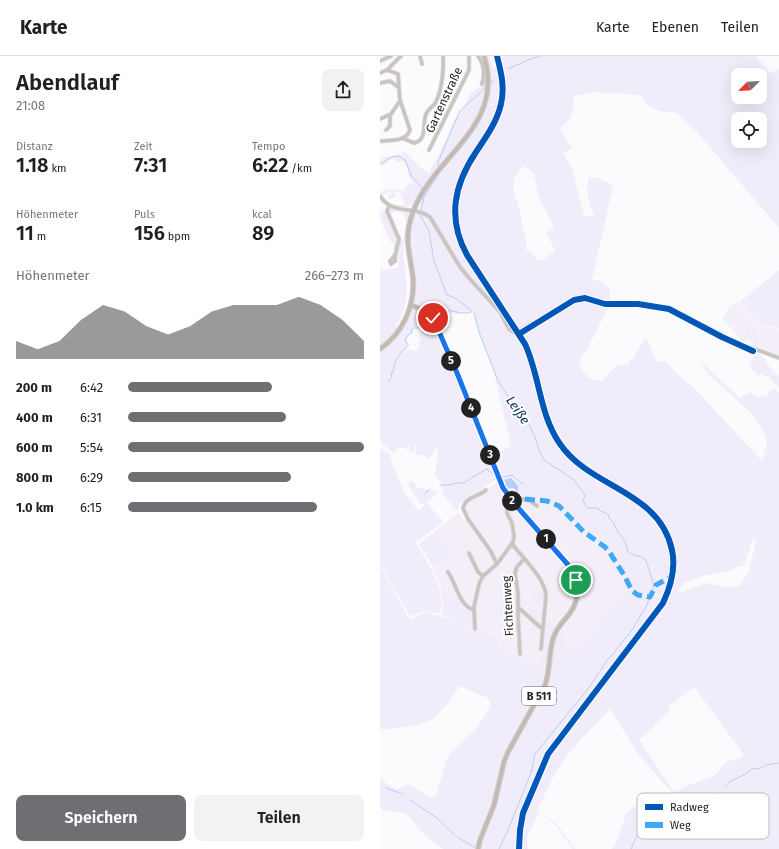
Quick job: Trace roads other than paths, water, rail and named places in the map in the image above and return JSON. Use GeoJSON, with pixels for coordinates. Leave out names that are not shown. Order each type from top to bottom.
{"type":"FeatureCollection","features":[{"type":"Feature","properties":{"kind":"main road"},"geometry":{"type":"LineString","coordinates":[[380,349],[398,331],[405,321],[411,305],[413,279],[408,242],[410,222],[413,211],[425,190],[470,133],[482,113],[488,86],[487,69],[484,56]]}},
{"type":"Feature","properties":{"kind":"main road","name":"B 511"},"geometry":{"type":"LineString","coordinates":[[411,305],[423,309],[433,318],[506,492],[572,571],[576,580],[577,595],[573,609],[559,626],[554,635],[548,676],[545,685],[508,752],[504,762],[494,805],[478,849]]}},
{"type":"Feature","properties":{"kind":"street"},"geometry":{"type":"LineString","coordinates":[[380,61],[391,56]]}},
{"type":"Feature","properties":{"kind":"street"},"geometry":{"type":"LineString","coordinates":[[380,73],[387,70],[402,56]]}},
{"type":"Feature","properties":{"kind":"street"},"geometry":{"type":"LineString","coordinates":[[420,56],[422,64]]}},
{"type":"Feature","properties":{"kind":"street"},"geometry":{"type":"LineString","coordinates":[[402,138],[414,143],[418,142],[422,138],[426,114],[435,104],[437,98],[443,73],[443,56]]}},
{"type":"Feature","properties":{"kind":"street","name":"Gartenstraße"},"geometry":{"type":"LineString","coordinates":[[429,150],[468,72],[470,66],[469,56]]}},
{"type":"Feature","properties":{"kind":"street"},"geometry":{"type":"LineString","coordinates":[[478,56],[484,72],[482,84]]}},
{"type":"Feature","properties":{"kind":"street"},"geometry":{"type":"LineString","coordinates":[[380,141],[402,138],[408,134],[410,130],[403,106],[400,101],[398,74],[387,70]]}},
{"type":"Feature","properties":{"kind":"street"},"geometry":{"type":"LineString","coordinates":[[380,83],[390,81],[398,87]]}},
{"type":"Feature","properties":{"kind":"street"},"geometry":{"type":"LineString","coordinates":[[380,119],[390,115],[400,101]]}},
{"type":"Feature","properties":{"kind":"street"},"geometry":{"type":"LineString","coordinates":[[386,130],[390,126],[390,115]]}},
{"type":"Feature","properties":{"kind":"street"},"geometry":{"type":"LineString","coordinates":[[380,196],[389,206],[426,214],[431,218],[460,267],[501,312],[512,332],[520,331],[574,298],[585,296],[605,303],[638,303],[668,307],[731,340],[779,358]]}},
{"type":"Feature","properties":{"kind":"street"},"geometry":{"type":"LineString","coordinates":[[389,206],[387,211],[399,239],[395,255]]}},
{"type":"Feature","properties":{"kind":"street"},"geometry":{"type":"LineString","coordinates":[[486,490],[482,494],[474,496],[463,506],[468,519],[481,536],[497,564]]}},
{"type":"Feature","properties":{"kind":"street"},"geometry":{"type":"LineString","coordinates":[[475,629],[474,610],[478,586],[483,576],[497,564],[512,544],[514,536],[512,523],[506,511],[513,502],[518,499],[525,499],[537,506]]}},
{"type":"Feature","properties":{"kind":"street"},"geometry":{"type":"LineString","coordinates":[[512,544],[541,580],[545,588],[546,596],[541,649]]}},
{"type":"Feature","properties":{"kind":"street"},"geometry":{"type":"LineString","coordinates":[[469,553],[478,572],[483,576]]}},
{"type":"Feature","properties":{"kind":"street","name":"Fichtenweg"},"geometry":{"type":"LineString","coordinates":[[520,654],[518,591],[515,571],[524,559]]}},
{"type":"Feature","properties":{"kind":"street"},"geometry":{"type":"LineString","coordinates":[[448,572],[466,606],[474,610]]}},
{"type":"Feature","properties":{"kind":"street"},"geometry":{"type":"LineString","coordinates":[[518,608],[543,628]]}},
{"type":"Feature","properties":{"kind":"water"},"geometry":{"type":"Polygon","coordinates":[[[511,478],[518,486],[518,492],[514,488],[507,488],[504,480],[511,478]]]}},
{"type":"Feature","properties":{"kind":"waterway"},"geometry":{"type":"LineString","coordinates":[[508,69],[540,56]]}},
{"type":"Feature","properties":{"kind":"waterway","name":"Leiße"},"geometry":{"type":"LineString","coordinates":[[438,166],[438,162],[460,111],[485,88],[485,74]]}},
{"type":"Feature","properties":{"kind":"waterway"},"geometry":{"type":"LineString","coordinates":[[491,84],[493,80]]}},
{"type":"Feature","properties":{"kind":"waterway"},"geometry":{"type":"LineString","coordinates":[[380,164],[392,157],[399,156],[405,160],[412,177],[422,188]]}},
{"type":"Feature","properties":{"kind":"waterway","name":"Leiße"},"geometry":{"type":"LineString","coordinates":[[421,210],[424,197],[439,174]]}},
{"type":"Feature","properties":{"kind":"waterway","name":"Leiße"},"geometry":{"type":"LineString","coordinates":[[420,215],[429,231],[434,261],[447,295],[455,298],[474,313],[479,332],[498,381],[517,410],[525,416],[544,460],[573,479],[585,495],[583,501],[587,508],[598,508],[600,511],[608,514],[617,531],[625,541],[628,552],[646,560],[654,586],[650,596]]}},
{"type":"Feature","properties":{"kind":"waterway"},"geometry":{"type":"LineString","coordinates":[[440,312],[448,310],[463,313],[471,312]]}},
{"type":"Feature","properties":{"kind":"waterway"},"geometry":{"type":"LineString","coordinates":[[416,328],[428,320]]}},
{"type":"Feature","properties":{"kind":"waterway"},"geometry":{"type":"LineString","coordinates":[[389,382],[392,377],[391,373],[393,373],[394,366],[398,358],[402,351],[408,346],[405,341],[407,336],[412,333],[411,330],[414,328]]}},
{"type":"Feature","properties":{"kind":"waterway"},"geometry":{"type":"LineString","coordinates":[[440,485],[464,483],[487,469],[494,475]]}},
{"type":"Feature","properties":{"kind":"waterway"},"geometry":{"type":"LineString","coordinates":[[501,474],[503,477],[512,475],[523,484]]}},
{"type":"Feature","properties":{"kind":"waterway"},"geometry":{"type":"LineString","coordinates":[[425,494],[430,489]]}},
{"type":"Feature","properties":{"kind":"waterway","name":"Leiße"},"geometry":{"type":"LineString","coordinates":[[499,849],[531,773],[535,754],[588,689],[606,662],[632,630],[649,599]]}},
{"type":"Feature","properties":{"kind":"waterway"},"geometry":{"type":"LineString","coordinates":[[725,787],[729,782],[744,775],[752,769],[779,763]]}},
{"type":"Feature","properties":{"kind":"waterway"},"geometry":{"type":"LineString","coordinates":[[386,788],[403,794]]}},
{"type":"Feature","properties":{"kind":"waterway"},"geometry":{"type":"LineString","coordinates":[[410,800],[437,818],[455,835]]}},
{"type":"Feature","properties":{"kind":"waterway"},"geometry":{"type":"LineString","coordinates":[[631,849],[637,835]]}},
{"type":"Feature","properties":{"kind":"waterway"},"geometry":{"type":"LineString","coordinates":[[457,837],[476,848]]}}]}
